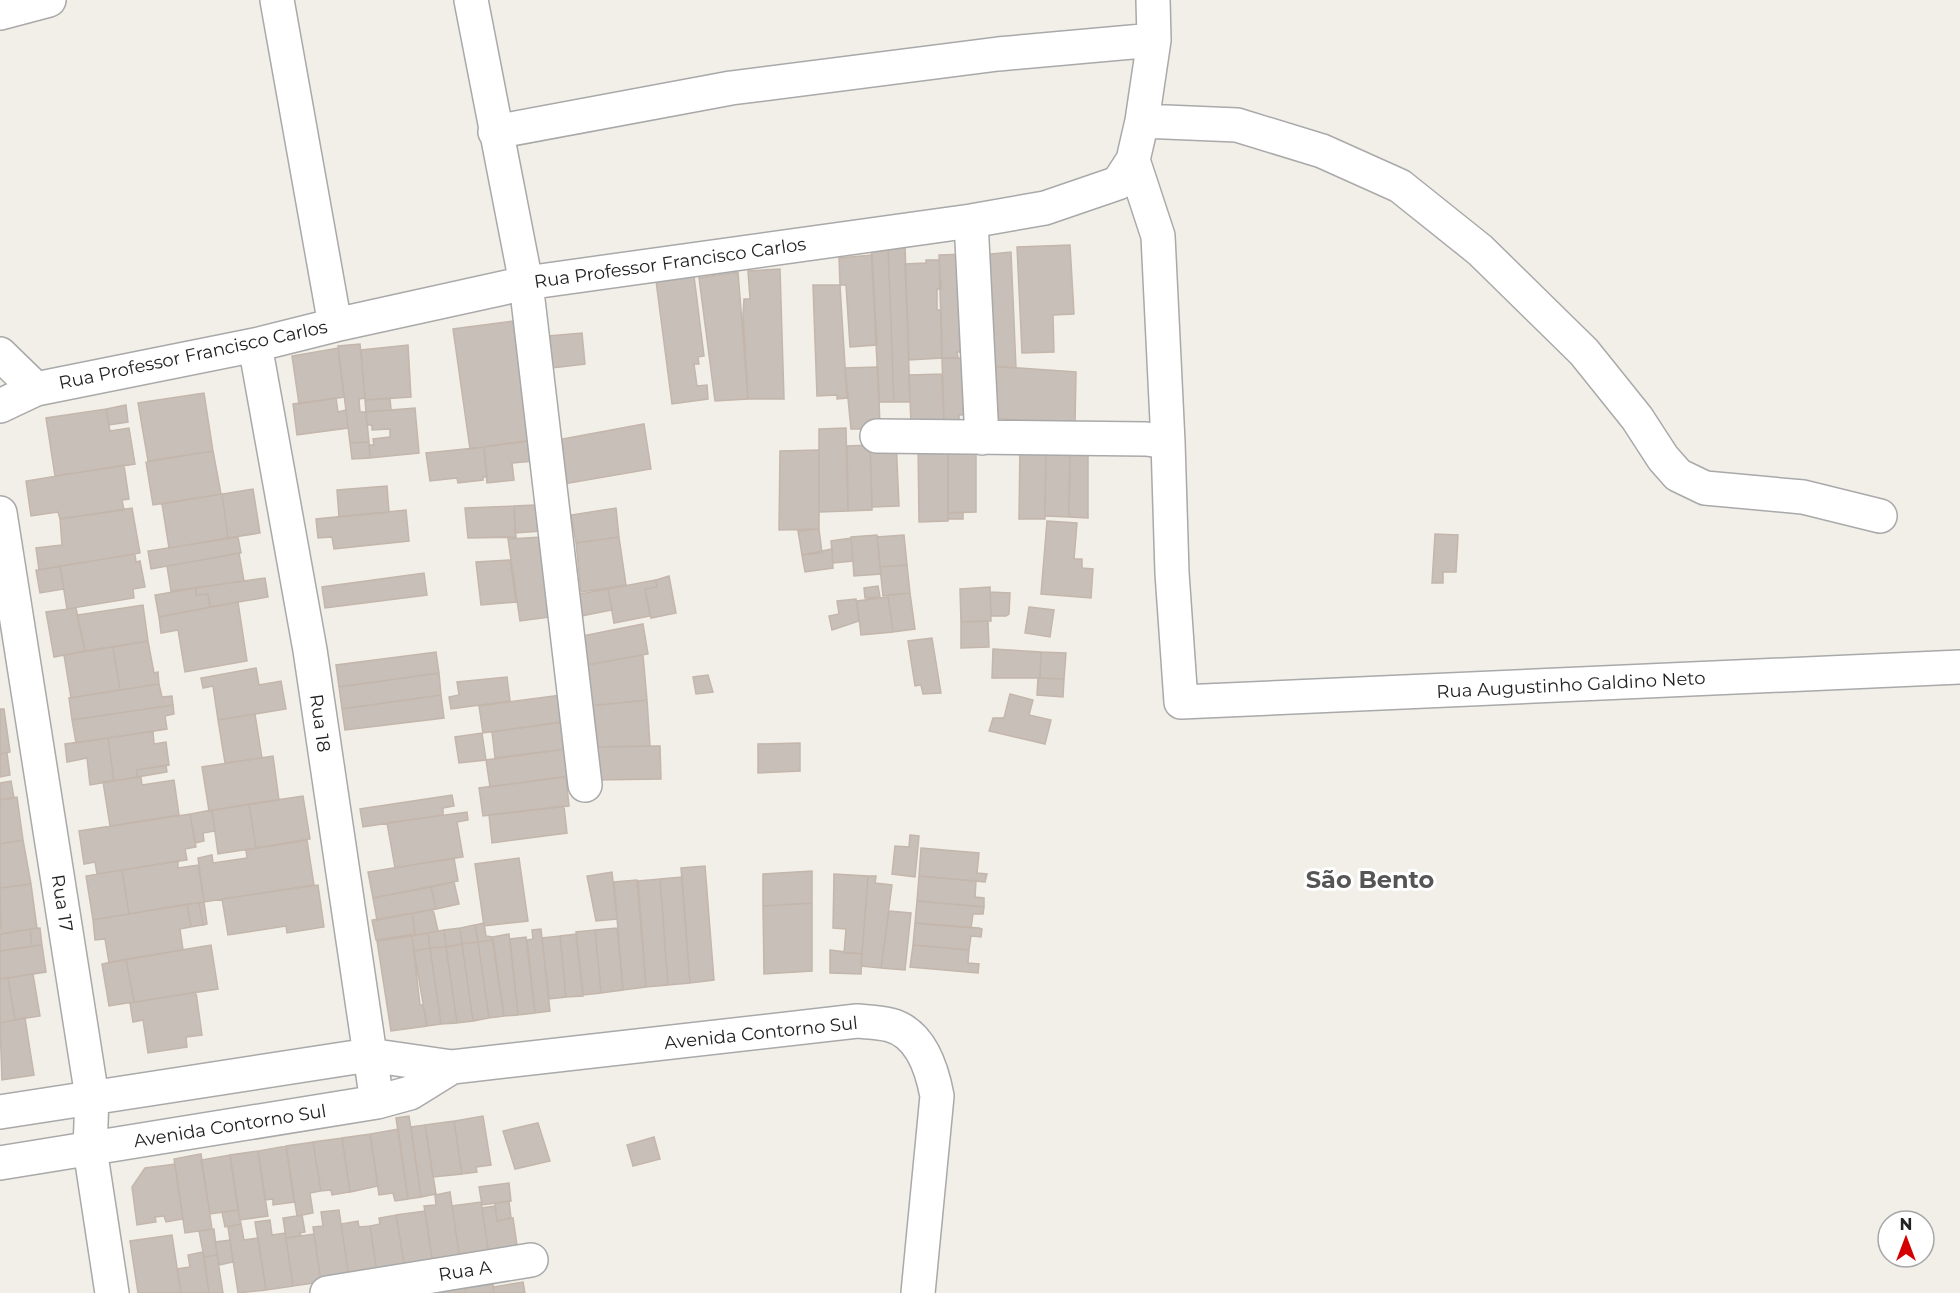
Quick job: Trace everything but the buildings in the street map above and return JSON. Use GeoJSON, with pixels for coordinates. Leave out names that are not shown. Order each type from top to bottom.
{"type":"FeatureCollection","features":[{"type":"Feature","properties":{"kind":"street"},"geometry":{"type":"LineString","coordinates":[[0,13],[49,0]]}},
{"type":"Feature","properties":{"kind":"street"},"geometry":{"type":"LineString","coordinates":[[278,0],[335,325]]}},
{"type":"Feature","properties":{"kind":"street"},"geometry":{"type":"LineString","coordinates":[[471,0],[526,283],[585,785]]}},
{"type":"Feature","properties":{"kind":"street","name":"Rua Professor Francisco Carlos"},"geometry":{"type":"LineString","coordinates":[[36,389],[255,345],[526,283],[971,221],[1045,208],[1118,183],[1133,160],[1142,120],[1154,40],[1153,0]]}},
{"type":"Feature","properties":{"kind":"street"},"geometry":{"type":"LineString","coordinates":[[495,132],[742,86],[998,54],[1154,40]]}},
{"type":"Feature","properties":{"kind":"street"},"geometry":{"type":"LineString","coordinates":[[1142,120],[1237,125],[1322,151],[1400,186],[1480,250],[1584,352],[1637,418],[1663,458],[1678,475],[1705,488],[1803,497],[1880,516]]}},
{"type":"Feature","properties":{"kind":"street"},"geometry":{"type":"LineString","coordinates":[[877,435],[1146,439],[1168,442],[1158,236],[1133,160]]}},
{"type":"Feature","properties":{"kind":"street"},"geometry":{"type":"LineString","coordinates":[[971,221],[982,438]]}},
{"type":"Feature","properties":{"kind":"street","name":"Rua 18"},"geometry":{"type":"LineString","coordinates":[[255,345],[310,650],[377,1102]]}},
{"type":"Feature","properties":{"kind":"street"},"geometry":{"type":"LineString","coordinates":[[0,354],[36,389],[0,406]]}},
{"type":"Feature","properties":{"kind":"street","name":"Rua Augustinho Galdino Neto"},"geometry":{"type":"LineString","coordinates":[[1168,442],[1172,573],[1181,702],[1960,667]]}},
{"type":"Feature","properties":{"kind":"street","name":"Rua 17"},"geometry":{"type":"LineString","coordinates":[[0,513],[92,1097],[90,1149],[112,1293]]}},
{"type":"Feature","properties":{"kind":"street","name":"Avenida Contorno Sul"},"geometry":{"type":"LineString","coordinates":[[0,1112],[369,1055],[452,1067],[857,1021],[892,1025],[917,1043],[931,1067],[938,1096],[918,1293]]}},
{"type":"Feature","properties":{"kind":"street","name":"Avenida Contorno Sul"},"geometry":{"type":"LineString","coordinates":[[0,1163],[377,1102],[410,1093],[452,1067]]}},
{"type":"Feature","properties":{"kind":"street","name":"Rua A"},"geometry":{"type":"LineString","coordinates":[[327,1293],[531,1260]]}},
{"type":"Feature","properties":{"kind":"district","name":"São Bento"},"geometry":{"type":"Point","coordinates":[1370,880]}}]}
